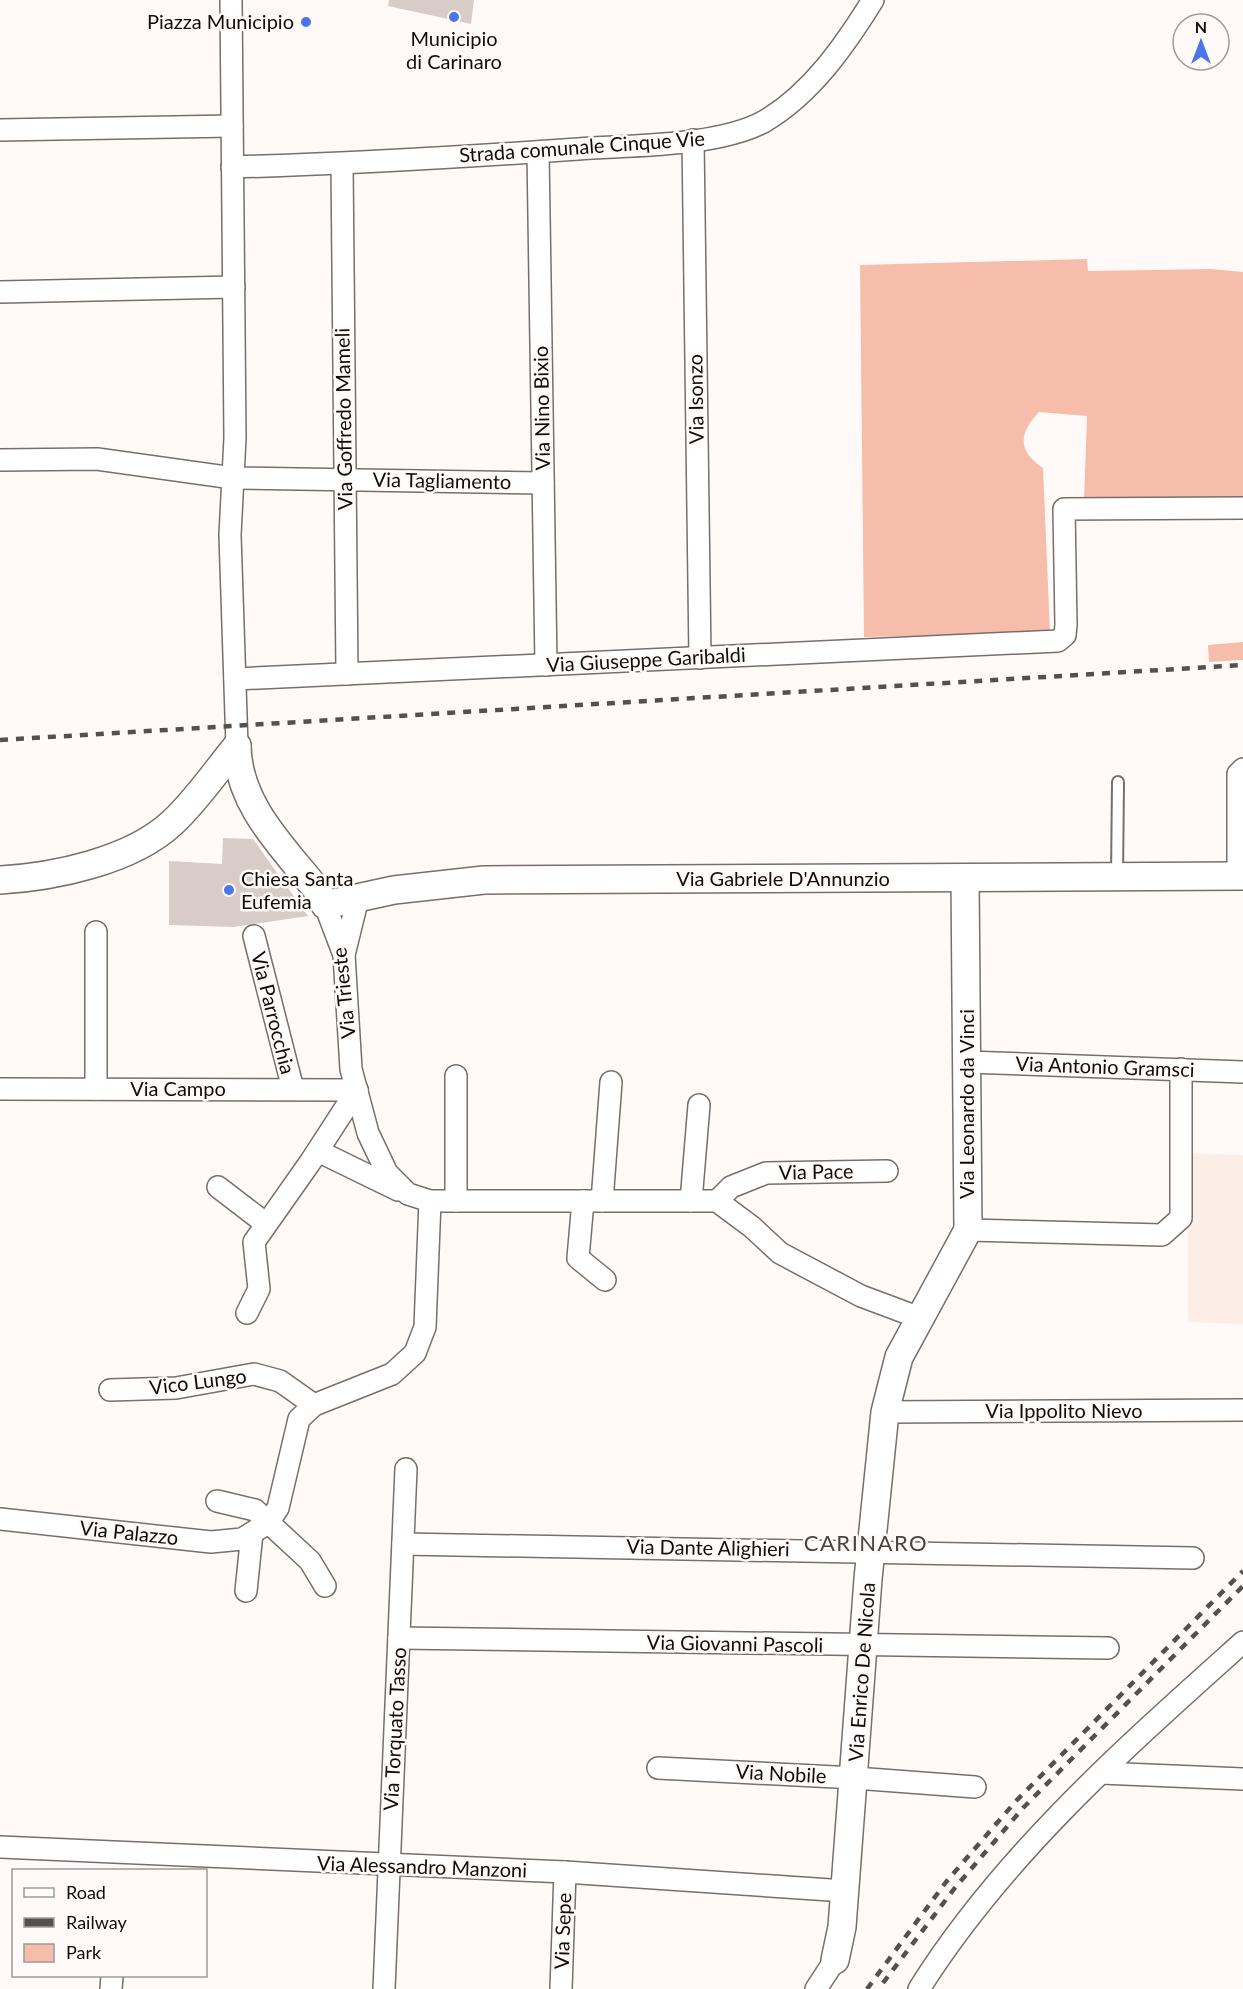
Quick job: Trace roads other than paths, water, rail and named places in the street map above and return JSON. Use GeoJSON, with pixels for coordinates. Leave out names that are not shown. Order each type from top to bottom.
{"type":"FeatureCollection","features":[{"type":"Feature","properties":{"kind":"street"},"geometry":{"type":"LineString","coordinates":[[0,880],[31,878],[76,868],[136,847],[171,824],[237,746],[230,535],[233,478],[234,287],[231,0]]}},
{"type":"Feature","properties":{"kind":"street","name":"Strada comunale Cinque Vie"},"geometry":{"type":"LineString","coordinates":[[232,166],[342,164],[538,152],[723,136],[764,122],[794,100],[830,63],[873,0]]}},
{"type":"Feature","properties":{"kind":"street"},"geometry":{"type":"LineString","coordinates":[[0,130],[232,126]]}},
{"type":"Feature","properties":{"kind":"street","name":"Via Isonzo"},"geometry":{"type":"LineString","coordinates":[[693,140],[700,658]]}},
{"type":"Feature","properties":{"kind":"street","name":"Via Nino Bixio"},"geometry":{"type":"LineString","coordinates":[[538,152],[546,665]]}},
{"type":"Feature","properties":{"kind":"street","name":"Via Goffredo Mameli"},"geometry":{"type":"LineString","coordinates":[[342,164],[347,674]]}},
{"type":"Feature","properties":{"kind":"street"},"geometry":{"type":"LineString","coordinates":[[0,292],[234,287]]}},
{"type":"Feature","properties":{"kind":"street","name":"Via Tagliamento"},"geometry":{"type":"LineString","coordinates":[[0,460],[98,459],[233,478],[543,483]]}},
{"type":"Feature","properties":{"kind":"street","name":"Via Giuseppe Garibaldi"},"geometry":{"type":"LineString","coordinates":[[235,679],[1058,641],[1065,635],[1064,509],[1243,508]]}},
{"type":"Feature","properties":{"kind":"street","name":"Via Trieste"},"geometry":{"type":"LineString","coordinates":[[237,746],[237,764],[251,807],[318,891],[326,905],[344,955],[351,1069],[368,1133],[387,1173],[408,1194]]}},
{"type":"Feature","properties":{"kind":"street"},"geometry":{"type":"LineString","coordinates":[[1241,876],[1238,774],[1243,769]]}},
{"type":"Feature","properties":{"kind":"street","name":"Via Gabriele D'Annunzio"},"geometry":{"type":"LineString","coordinates":[[326,905],[394,890],[484,880],[1241,876]]}},
{"type":"Feature","properties":{"kind":"street","name":"Via Leonardo da Vinci"},"geometry":{"type":"LineString","coordinates":[[920,1318],[968,1230],[965,878]]}},
{"type":"Feature","properties":{"kind":"street"},"geometry":{"type":"LineString","coordinates":[[344,955],[358,898]]}},
{"type":"Feature","properties":{"kind":"street"},"geometry":{"type":"LineString","coordinates":[[96,932],[96,1089]]}},
{"type":"Feature","properties":{"kind":"street","name":"Via Parrocchia"},"geometry":{"type":"LineString","coordinates":[[254,936],[293,1089]]}},
{"type":"Feature","properties":{"kind":"street","name":"Via Antonio Gramsci"},"geometry":{"type":"LineString","coordinates":[[967,1062],[1243,1072]]}},
{"type":"Feature","properties":{"kind":"street"},"geometry":{"type":"LineString","coordinates":[[968,1230],[1162,1235],[1181,1218],[1181,1069]]}},
{"type":"Feature","properties":{"kind":"street"},"geometry":{"type":"LineString","coordinates":[[456,1076],[456,1202]]}},
{"type":"Feature","properties":{"kind":"street"},"geometry":{"type":"LineString","coordinates":[[605,1280],[578,1258],[593,1202],[611,1082]]}},
{"type":"Feature","properties":{"kind":"street","name":"Via Campo"},"geometry":{"type":"LineString","coordinates":[[0,1089],[357,1090]]}},
{"type":"Feature","properties":{"kind":"street"},"geometry":{"type":"LineString","coordinates":[[247,1312],[259,1289],[254,1242],[265,1223],[318,1151],[357,1090]]}},
{"type":"Feature","properties":{"kind":"street"},"geometry":{"type":"LineString","coordinates":[[691,1202],[699,1105]]}},
{"type":"Feature","properties":{"kind":"street"},"geometry":{"type":"LineString","coordinates":[[318,1151],[408,1194],[430,1202],[717,1202],[752,1227],[780,1253],[861,1296],[920,1318]]}},
{"type":"Feature","properties":{"kind":"street","name":"Via Pace"},"geometry":{"type":"LineString","coordinates":[[717,1202],[731,1187],[766,1173],[887,1171]]}},
{"type":"Feature","properties":{"kind":"street"},"geometry":{"type":"LineString","coordinates":[[218,1187],[265,1223]]}},
{"type":"Feature","properties":{"kind":"street"},"geometry":{"type":"LineString","coordinates":[[259,1529],[278,1509],[299,1419],[314,1405],[392,1374],[415,1353],[425,1327],[430,1202]]}},
{"type":"Feature","properties":{"kind":"street","name":"Via Enrico De Nicola"},"geometry":{"type":"LineString","coordinates":[[835,1960],[842,1927],[871,1551],[885,1412],[899,1358],[920,1318]]}},
{"type":"Feature","properties":{"kind":"street","name":"Vico Lungo"},"geometry":{"type":"LineString","coordinates":[[110,1390],[176,1388],[254,1374],[280,1381],[314,1405]]}},
{"type":"Feature","properties":{"kind":"street","name":"Via Ippolito Nievo"},"geometry":{"type":"LineString","coordinates":[[885,1412],[1243,1410]]}},
{"type":"Feature","properties":{"kind":"street","name":"Via Torquato Tasso"},"geometry":{"type":"LineString","coordinates":[[384,1989],[406,1468]]}},
{"type":"Feature","properties":{"kind":"street"},"geometry":{"type":"LineString","coordinates":[[217,1501],[255,1510],[259,1529],[246,1591]]}},
{"type":"Feature","properties":{"kind":"street","name":"Via Palazzo"},"geometry":{"type":"LineString","coordinates":[[0,1519],[212,1542],[242,1539],[259,1529]]}},
{"type":"Feature","properties":{"kind":"street"},"geometry":{"type":"LineString","coordinates":[[259,1529],[310,1561],[325,1586]]}},
{"type":"Feature","properties":{"kind":"street","name":"Via Dante Alighieri"},"geometry":{"type":"LineString","coordinates":[[403,1544],[1193,1558]]}},
{"type":"Feature","properties":{"kind":"street","name":"Via Giovanni Pascoli"},"geometry":{"type":"LineString","coordinates":[[399,1638],[1108,1648]]}},
{"type":"Feature","properties":{"kind":"street"},"geometry":{"type":"LineString","coordinates":[[919,1989],[981,1904],[1043,1832],[1101,1773],[1243,1642]]}},
{"type":"Feature","properties":{"kind":"street","name":"Via Nobile"},"geometry":{"type":"LineString","coordinates":[[658,1768],[855,1778],[975,1787]]}},
{"type":"Feature","properties":{"kind":"street"},"geometry":{"type":"LineString","coordinates":[[1101,1773],[1243,1779]]}},
{"type":"Feature","properties":{"kind":"street","name":"Via Alessandro Manzoni"},"geometry":{"type":"LineString","coordinates":[[0,1847],[117,1862],[389,1866],[565,1872],[844,1891]]}},
{"type":"Feature","properties":{"kind":"street","name":"Via Sepe"},"geometry":{"type":"LineString","coordinates":[[561,1989],[565,1872]]}},
{"type":"Feature","properties":{"kind":"street"},"geometry":{"type":"LineString","coordinates":[[816,1989],[835,1960]]}},
{"type":"Feature","properties":{"kind":"lane"},"geometry":{"type":"LineString","coordinates":[[1117,877],[1118,782]]}},
{"type":"Feature","properties":{"kind":"railway"},"geometry":{"type":"LineString","coordinates":[[0,740],[1243,665]]}},
{"type":"Feature","properties":{"kind":"railway"},"geometry":{"type":"LineString","coordinates":[[867,1989],[946,1882],[1016,1801],[1243,1571]]}},
{"type":"Feature","properties":{"kind":"railway"},"geometry":{"type":"LineString","coordinates":[[883,1983],[954,1889],[1023,1808],[1243,1586]]}},
{"type":"Feature","properties":{"kind":"place","name":"Municipio di Carinaro"},"geometry":{"type":"Point","coordinates":[454,17]}},
{"type":"Feature","properties":{"kind":"place","name":"Piazza Municipio"},"geometry":{"type":"Point","coordinates":[306,22]}},
{"type":"Feature","properties":{"kind":"place","name":"Chiesa Santa Eufemia"},"geometry":{"type":"Point","coordinates":[229,890]}},
{"type":"Feature","properties":{"kind":"district","name":"CARINARO"},"geometry":{"type":"Point","coordinates":[866,1543]}}]}
